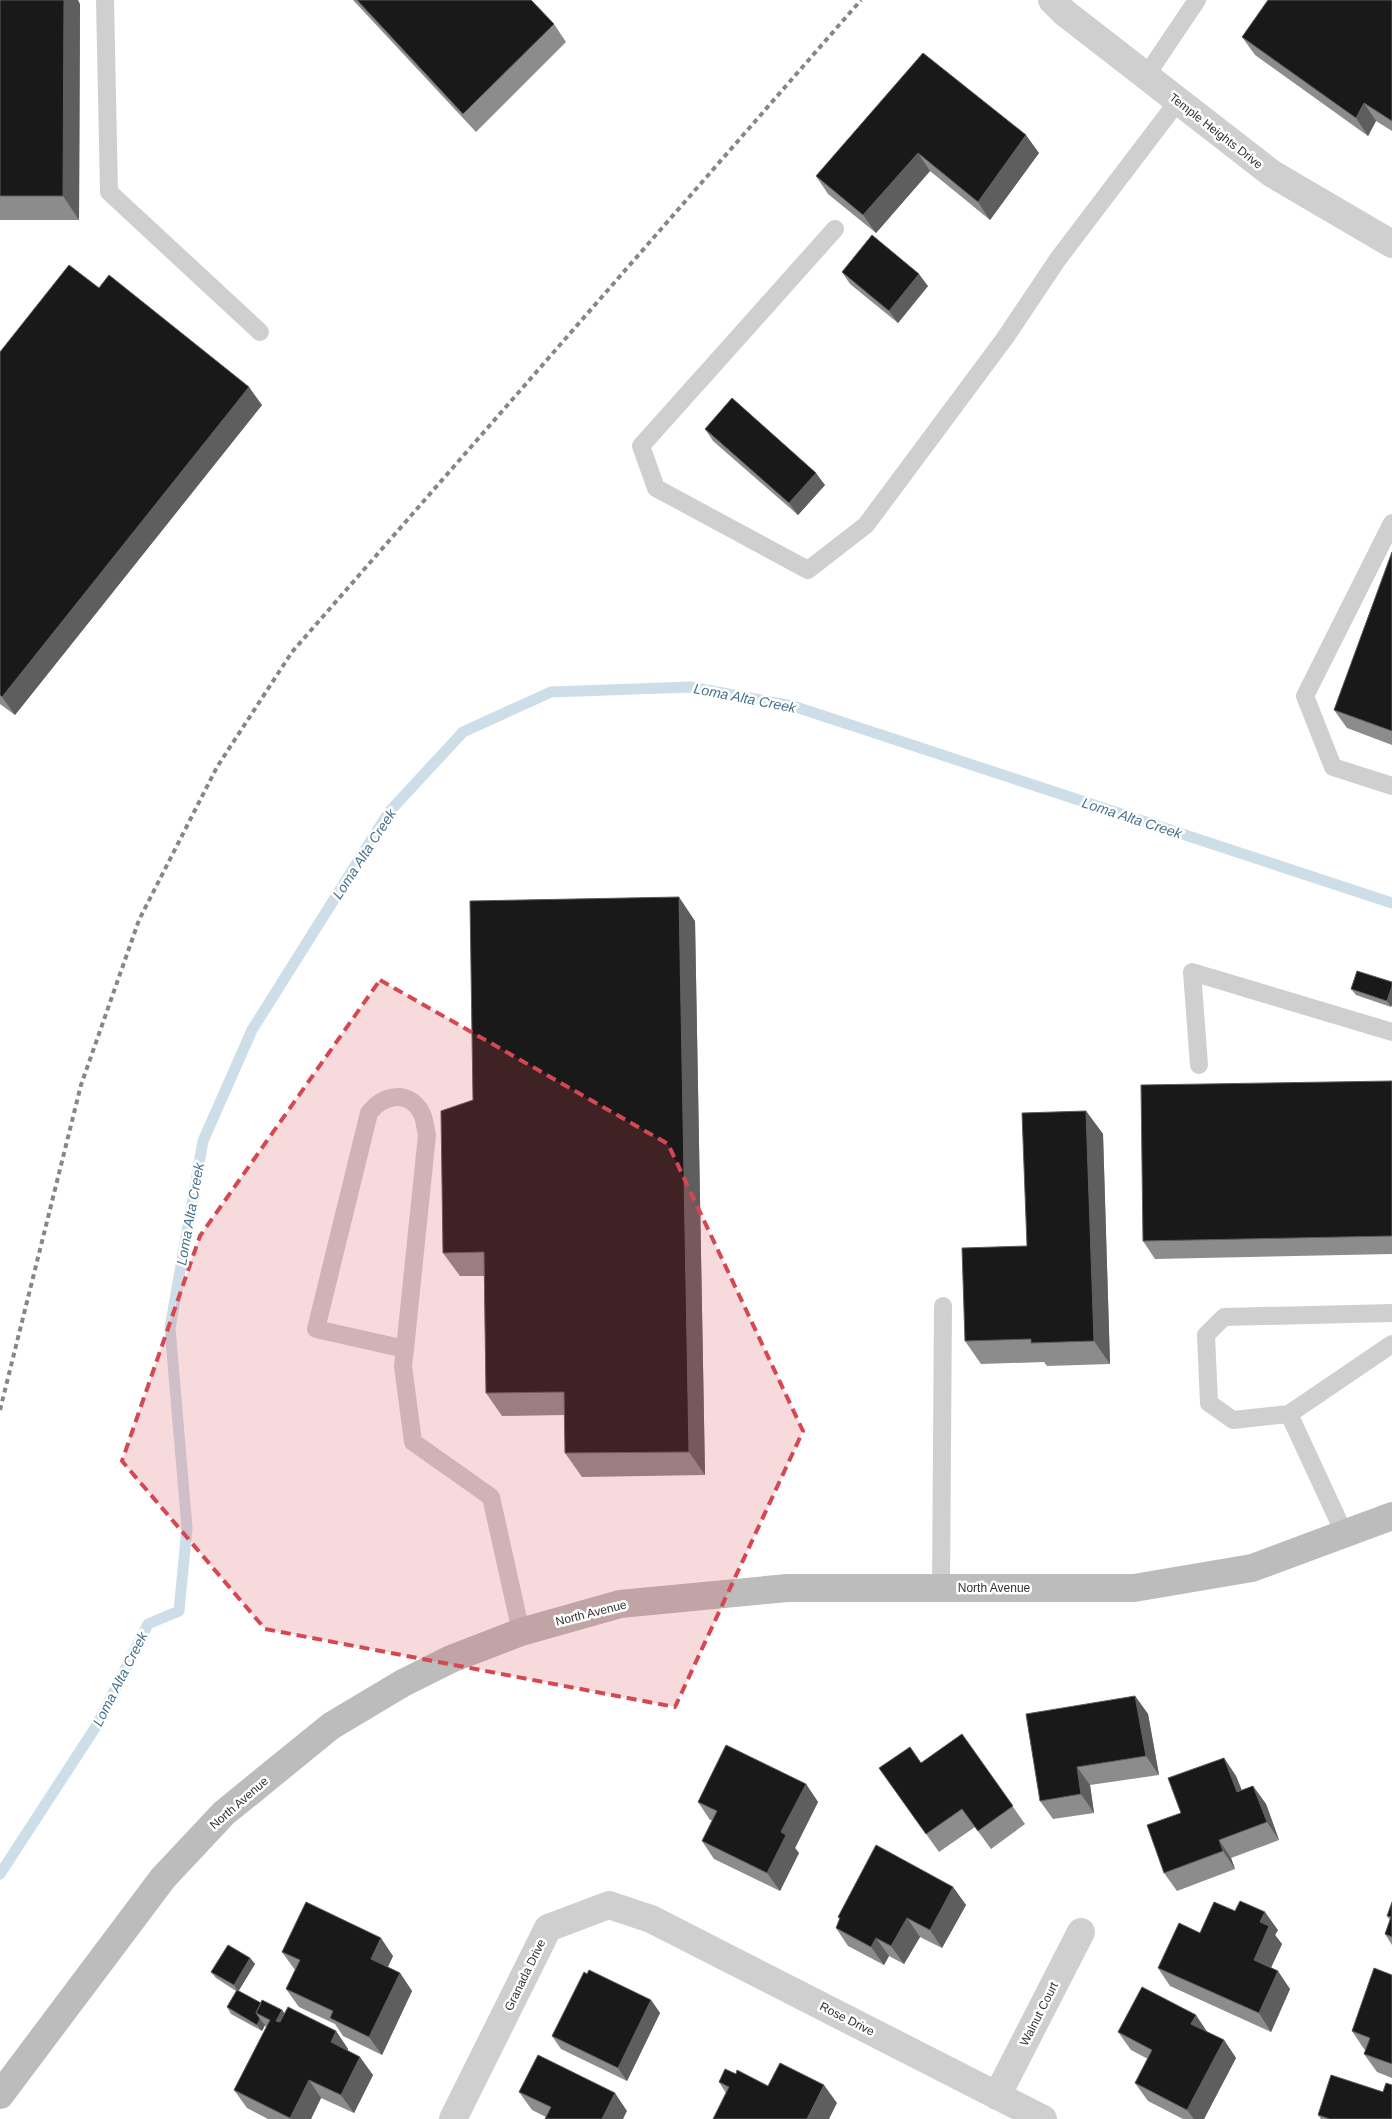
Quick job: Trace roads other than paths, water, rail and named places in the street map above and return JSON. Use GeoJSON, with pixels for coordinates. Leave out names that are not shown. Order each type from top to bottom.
{"type":"FeatureCollection","features":[{"type":"Feature","properties":{"kind":"main road","name":"North Avenue"},"geometry":{"type":"LineString","coordinates":[[0,2095],[163,1878],[224,1812],[331,1726],[411,1679],[451,1659],[521,1632],[620,1604],[787,1588],[1134,1588],[1252,1568],[1392,1516]]}},
{"type":"Feature","properties":{"kind":"street","name":"Temple Heights Drive"},"geometry":{"type":"LineString","coordinates":[[1052,0],[1271,173],[1392,244]]}},
{"type":"Feature","properties":{"kind":"street","name":"Granada Drive"},"geometry":{"type":"LineString","coordinates":[[453,2119],[548,1928],[609,1905],[651,1919]]}},
{"type":"Feature","properties":{"kind":"street","name":"Rose Drive"},"geometry":{"type":"LineString","coordinates":[[651,1919],[1043,2119]]}},
{"type":"Feature","properties":{"kind":"street","name":"Walnut Court"},"geometry":{"type":"LineString","coordinates":[[997,2096],[1081,1932]]}},
{"type":"Feature","properties":{"kind":"lane"},"geometry":{"type":"LineString","coordinates":[[105,0],[109,192],[260,332]]}},
{"type":"Feature","properties":{"kind":"lane"},"geometry":{"type":"LineString","coordinates":[[1146,76],[1197,0]]}},
{"type":"Feature","properties":{"kind":"lane"},"geometry":{"type":"LineString","coordinates":[[835,229],[641,446],[656,488],[808,570],[866,525],[1005,338],[1058,259],[1178,101]]}},
{"type":"Feature","properties":{"kind":"lane"},"geometry":{"type":"LineString","coordinates":[[1392,523],[1305,696],[1332,767],[1392,786]]}},
{"type":"Feature","properties":{"kind":"lane"},"geometry":{"type":"LineString","coordinates":[[1199,1065],[1192,972],[1392,1032]]}},
{"type":"Feature","properties":{"kind":"lane"},"geometry":{"type":"LineString","coordinates":[[405,1349],[316,1329],[369,1113],[375,1104],[388,1097],[405,1097],[416,1104],[423,1113],[427,1135],[405,1349],[403,1366],[413,1442],[492,1497],[521,1632]]}},
{"type":"Feature","properties":{"kind":"lane"},"geometry":{"type":"LineString","coordinates":[[941,1588],[943,1306]]}},
{"type":"Feature","properties":{"kind":"lane"},"geometry":{"type":"LineString","coordinates":[[1392,1313],[1224,1317],[1206,1335],[1209,1403],[1233,1420],[1289,1414],[1392,1344]]}},
{"type":"Feature","properties":{"kind":"lane"},"geometry":{"type":"LineString","coordinates":[[1289,1414],[1345,1535]]}},
{"type":"Feature","properties":{"kind":"waterway","name":"Loma Alta Creek"},"geometry":{"type":"LineString","coordinates":[[0,1874],[97,1725],[148,1624],[179,1611],[187,1528],[170,1328],[203,1141],[252,1030],[389,812],[463,732],[551,692],[691,687],[793,706],[1392,903]]}},
{"type":"Feature","properties":{"kind":"railway"},"geometry":{"type":"LineString","coordinates":[[0,1410],[81,1085],[139,920],[217,767],[292,652],[861,0]]}}]}
